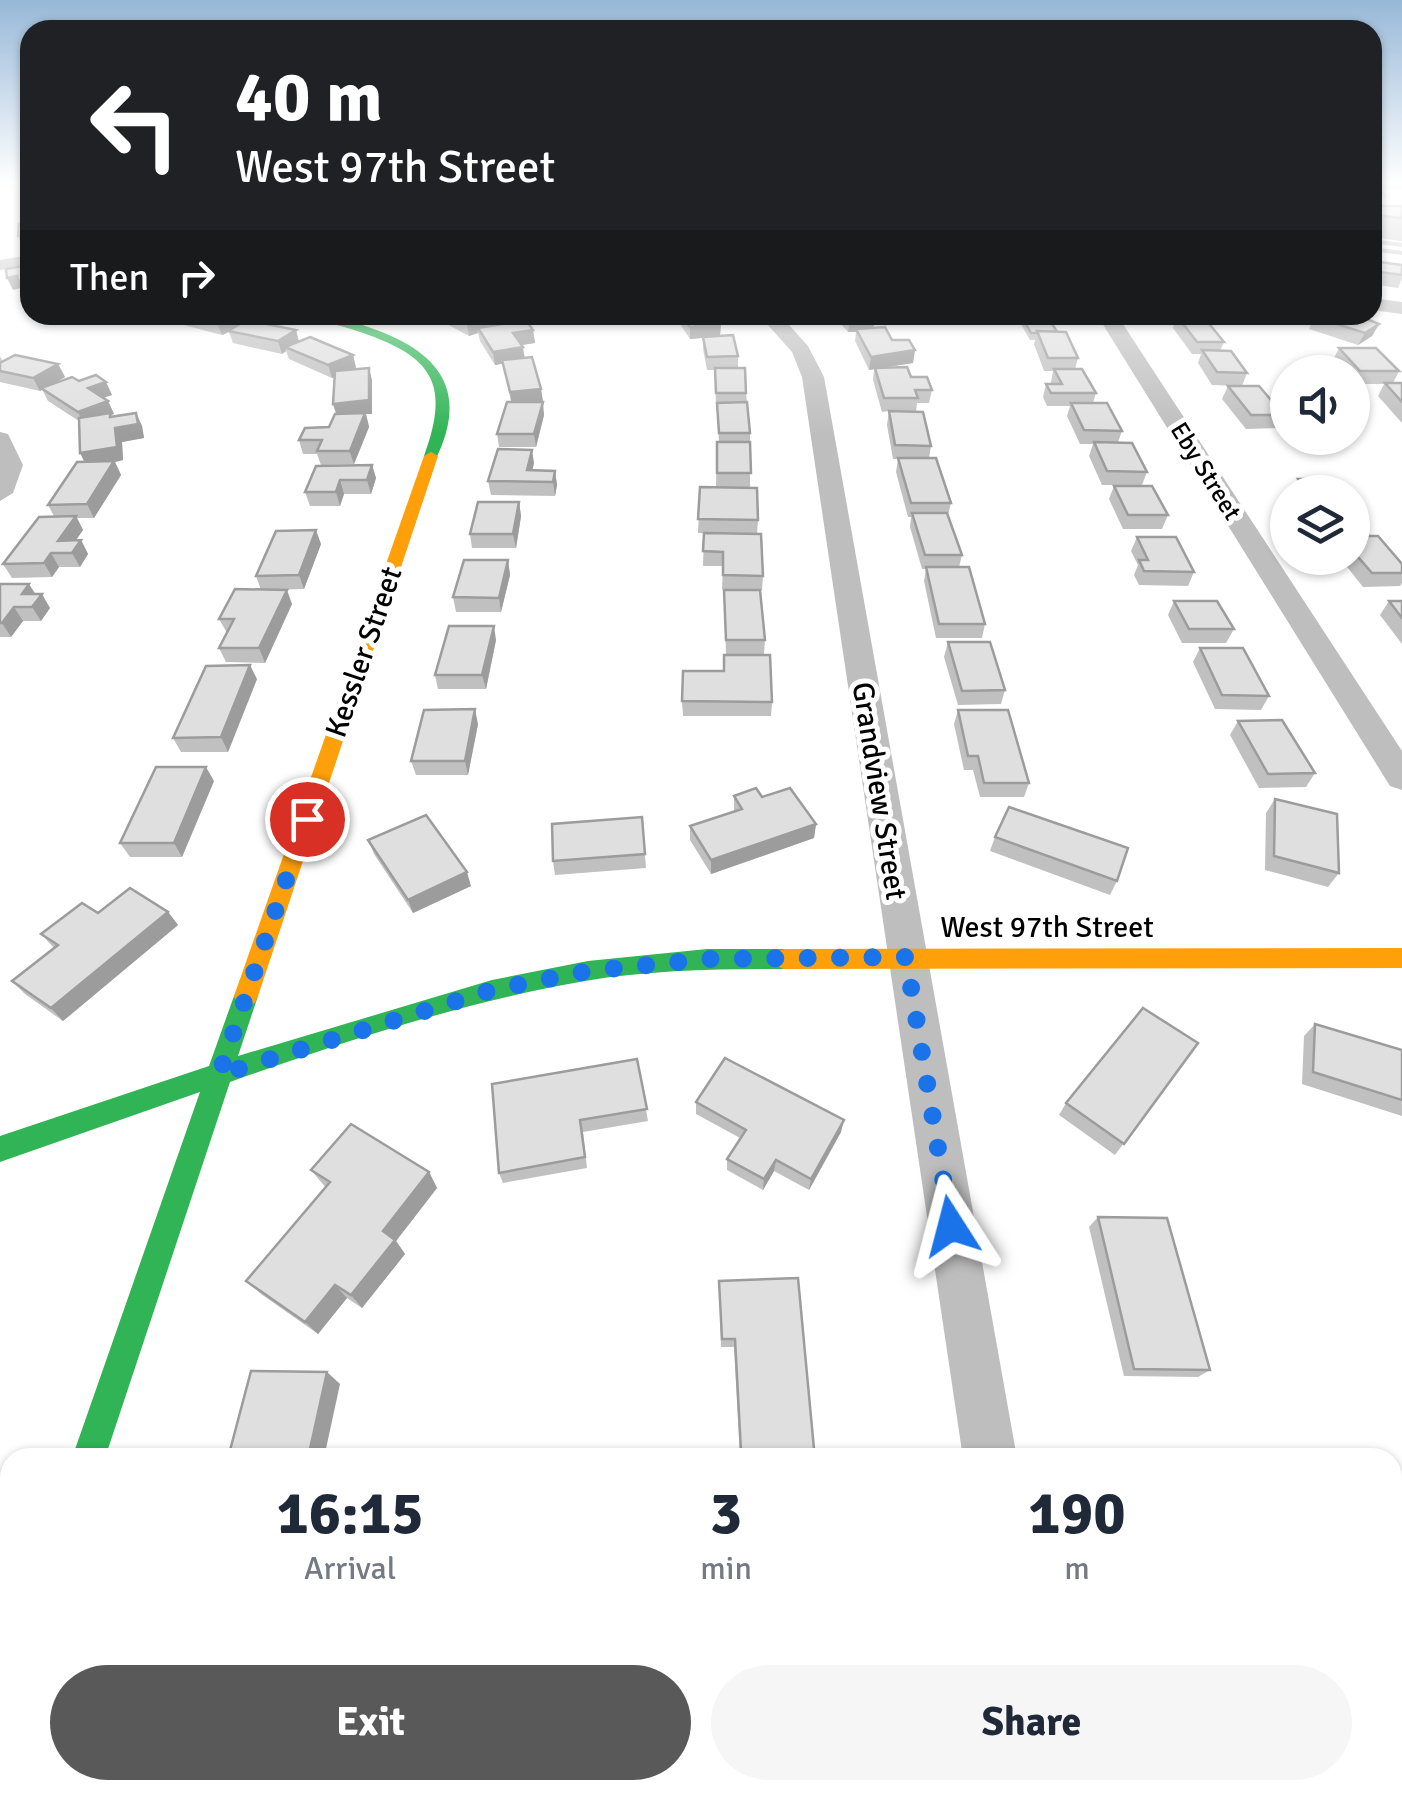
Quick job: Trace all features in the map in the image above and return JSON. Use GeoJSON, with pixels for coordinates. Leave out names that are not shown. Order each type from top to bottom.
{"type":"FeatureCollection","features":[{"type":"Feature","properties":{"kind":"street","name":"Kessler Street"},"geometry":{"type":"LineString","coordinates":[[91,1448],[446,406],[437,373],[412,350],[350,325]]}},
{"type":"Feature","properties":{"kind":"street","name":"Grandview Street"},"geometry":{"type":"LineString","coordinates":[[778,325],[801,350],[813,378],[988,1448]]}},
{"type":"Feature","properties":{"kind":"street","name":"Eby Street"},"geometry":{"type":"LineString","coordinates":[[1113,325],[1402,778]]}},
{"type":"Feature","properties":{"kind":"street"},"geometry":{"type":"LineString","coordinates":[[0,439],[10,465],[0,493]]}},
{"type":"Feature","properties":{"kind":"street","name":"West 97th Street"},"geometry":{"type":"LineString","coordinates":[[0,1149],[219,1075],[492,990],[588,971],[707,959],[1402,958]]}},
{"type":"Feature","properties":{"kind":"building"},"geometry":{"type":"Polygon","coordinates":[[[20,267],[20,280],[17,276],[7,278],[6,269],[20,267]]]}},
{"type":"Feature","properties":{"kind":"building"},"geometry":{"type":"Polygon","coordinates":[[[1382,267],[1402,267],[1402,275],[1382,272],[1382,267]]]}},
{"type":"Feature","properties":{"kind":"building"},"geometry":{"type":"Polygon","coordinates":[[[238,325],[296,330],[278,341],[228,331],[238,325]]]}},
{"type":"Feature","properties":{"kind":"building"},"geometry":{"type":"Polygon","coordinates":[[[530,325],[533,330],[513,333],[523,347],[493,352],[478,328],[530,325]]]}},
{"type":"Feature","properties":{"kind":"building"},"geometry":{"type":"Polygon","coordinates":[[[1027,325],[1053,325],[1057,332],[1037,331],[1031,333],[1027,325]]]}},
{"type":"Feature","properties":{"kind":"building"},"geometry":{"type":"Polygon","coordinates":[[[1184,325],[1210,325],[1224,342],[1197,342],[1184,325]]]}},
{"type":"Feature","properties":{"kind":"building"},"geometry":{"type":"Polygon","coordinates":[[[1340,325],[1377,325],[1365,333],[1340,325]]]}},
{"type":"Feature","properties":{"kind":"building"},"geometry":{"type":"Polygon","coordinates":[[[885,327],[892,340],[909,340],[915,350],[871,357],[856,329],[885,327]]]}},
{"type":"Feature","properties":{"kind":"building"},"geometry":{"type":"Polygon","coordinates":[[[1037,331],[1066,332],[1078,358],[1048,358],[1037,331]]]}},
{"type":"Feature","properties":{"kind":"building"},"geometry":{"type":"Polygon","coordinates":[[[733,335],[738,356],[707,357],[703,337],[733,335]]]}},
{"type":"Feature","properties":{"kind":"building"},"geometry":{"type":"Polygon","coordinates":[[[310,337],[353,355],[328,365],[285,347],[310,337]]]}},
{"type":"Feature","properties":{"kind":"building"},"geometry":{"type":"Polygon","coordinates":[[[1339,348],[1376,348],[1399,371],[1370,371],[1370,355],[1345,355],[1339,348]]]}},
{"type":"Feature","properties":{"kind":"building"},"geometry":{"type":"Polygon","coordinates":[[[1202,350],[1231,351],[1247,373],[1217,372],[1202,350]]]}},
{"type":"Feature","properties":{"kind":"building"},"geometry":{"type":"Polygon","coordinates":[[[15,355],[58,364],[33,378],[0,371],[0,363],[15,355]]]}},
{"type":"Feature","properties":{"kind":"building"},"geometry":{"type":"Polygon","coordinates":[[[532,357],[541,389],[510,392],[502,360],[532,357]]]}},
{"type":"Feature","properties":{"kind":"building"},"geometry":{"type":"Polygon","coordinates":[[[907,367],[911,377],[927,377],[932,390],[915,390],[918,398],[884,398],[875,368],[907,367]]]}},
{"type":"Feature","properties":{"kind":"building"},"geometry":{"type":"Polygon","coordinates":[[[369,368],[369,400],[333,404],[335,371],[369,368]]]}},
{"type":"Feature","properties":{"kind":"building"},"geometry":{"type":"Polygon","coordinates":[[[715,368],[745,368],[746,393],[716,393],[715,368]]]}},
{"type":"Feature","properties":{"kind":"building"},"geometry":{"type":"Polygon","coordinates":[[[1054,369],[1082,369],[1096,393],[1051,393],[1046,384],[1062,384],[1054,369]]]}},
{"type":"Feature","properties":{"kind":"building"},"geometry":{"type":"Polygon","coordinates":[[[96,375],[106,382],[88,388],[108,401],[78,412],[41,388],[72,377],[79,381],[96,375]]]}},
{"type":"Feature","properties":{"kind":"building"},"geometry":{"type":"Polygon","coordinates":[[[1385,383],[1402,383],[1402,402],[1385,383]]]}},
{"type":"Feature","properties":{"kind":"building"},"geometry":{"type":"Polygon","coordinates":[[[1228,386],[1259,386],[1270,399],[1270,415],[1251,415],[1228,386]]]}},
{"type":"Feature","properties":{"kind":"building"},"geometry":{"type":"Polygon","coordinates":[[[507,402],[543,402],[534,434],[497,434],[507,402]]]}},
{"type":"Feature","properties":{"kind":"building"},"geometry":{"type":"Polygon","coordinates":[[[747,402],[750,433],[719,433],[717,403],[747,402]]]}},
{"type":"Feature","properties":{"kind":"building"},"geometry":{"type":"Polygon","coordinates":[[[1071,403],[1107,403],[1122,431],[1084,430],[1071,403]]]}},
{"type":"Feature","properties":{"kind":"building"},"geometry":{"type":"Polygon","coordinates":[[[889,411],[923,412],[931,446],[895,445],[889,411]]]}},
{"type":"Feature","properties":{"kind":"building"},"geometry":{"type":"Polygon","coordinates":[[[110,413],[110,417],[136,413],[138,424],[115,428],[117,447],[80,453],[79,418],[110,413]]]}},
{"type":"Feature","properties":{"kind":"building"},"geometry":{"type":"Polygon","coordinates":[[[365,413],[350,451],[317,451],[322,440],[299,440],[305,428],[329,427],[335,414],[365,413]]]}},
{"type":"Feature","properties":{"kind":"building"},"geometry":{"type":"Polygon","coordinates":[[[717,442],[750,442],[751,473],[717,473],[717,442]]]}},
{"type":"Feature","properties":{"kind":"building"},"geometry":{"type":"Polygon","coordinates":[[[1094,442],[1132,443],[1147,472],[1107,471],[1094,442]]]}},
{"type":"Feature","properties":{"kind":"building"},"geometry":{"type":"Polygon","coordinates":[[[498,449],[532,450],[527,470],[555,471],[553,482],[488,481],[498,449]]]}},
{"type":"Feature","properties":{"kind":"building"},"geometry":{"type":"Polygon","coordinates":[[[898,458],[936,458],[951,503],[911,503],[898,458]]]}},
{"type":"Feature","properties":{"kind":"building"},"geometry":{"type":"Polygon","coordinates":[[[114,461],[87,504],[48,505],[77,462],[114,461]]]}},
{"type":"Feature","properties":{"kind":"building"},"geometry":{"type":"Polygon","coordinates":[[[372,465],[367,480],[340,480],[336,492],[305,492],[316,466],[372,465]]]}},
{"type":"Feature","properties":{"kind":"building"},"geometry":{"type":"Polygon","coordinates":[[[1114,486],[1152,486],[1168,515],[1128,515],[1114,486]]]}},
{"type":"Feature","properties":{"kind":"building"},"geometry":{"type":"Polygon","coordinates":[[[700,487],[757,488],[758,520],[698,519],[700,487]]]}},
{"type":"Feature","properties":{"kind":"building"},"geometry":{"type":"Polygon","coordinates":[[[478,502],[519,502],[513,534],[470,534],[478,502]]]}},
{"type":"Feature","properties":{"kind":"building"},"geometry":{"type":"Polygon","coordinates":[[[912,513],[947,513],[962,555],[925,555],[912,513]]]}},
{"type":"Feature","properties":{"kind":"building"},"geometry":{"type":"Polygon","coordinates":[[[76,516],[58,541],[81,540],[72,553],[51,553],[44,563],[3,564],[39,517],[76,516]]]}},
{"type":"Feature","properties":{"kind":"building"},"geometry":{"type":"Polygon","coordinates":[[[316,530],[299,575],[256,576],[276,531],[316,530]]]}},
{"type":"Feature","properties":{"kind":"building"},"geometry":{"type":"Polygon","coordinates":[[[704,533],[761,534],[763,576],[723,575],[723,552],[703,551],[704,533]]]}},
{"type":"Feature","properties":{"kind":"building"},"geometry":{"type":"Polygon","coordinates":[[[1370,536],[1378,536],[1402,564],[1402,573],[1372,573],[1370,536]]]}},
{"type":"Feature","properties":{"kind":"building"},"geometry":{"type":"Polygon","coordinates":[[[1137,537],[1176,537],[1194,572],[1144,571],[1139,560],[1148,560],[1137,537]]]}},
{"type":"Feature","properties":{"kind":"building"},"geometry":{"type":"Polygon","coordinates":[[[464,560],[508,560],[499,598],[453,597],[464,560]]]}},
{"type":"Feature","properties":{"kind":"building"},"geometry":{"type":"Polygon","coordinates":[[[926,567],[969,567],[985,624],[939,624],[926,567]]]}},
{"type":"Feature","properties":{"kind":"building"},"geometry":{"type":"Polygon","coordinates":[[[0,584],[29,584],[22,594],[42,594],[32,607],[14,607],[0,623],[0,584]]]}},
{"type":"Feature","properties":{"kind":"building"},"geometry":{"type":"Polygon","coordinates":[[[235,589],[287,590],[259,648],[219,648],[234,619],[219,619],[235,589]]]}},
{"type":"Feature","properties":{"kind":"building"},"geometry":{"type":"Polygon","coordinates":[[[724,590],[760,590],[765,640],[726,640],[724,590]]]}},
{"type":"Feature","properties":{"kind":"building"},"geometry":{"type":"Polygon","coordinates":[[[1174,601],[1217,601],[1234,629],[1189,629],[1174,601]]]}},
{"type":"Feature","properties":{"kind":"building"},"geometry":{"type":"Polygon","coordinates":[[[1389,601],[1402,601],[1402,618],[1389,601]]]}},
{"type":"Feature","properties":{"kind":"building"},"geometry":{"type":"Polygon","coordinates":[[[449,626],[494,626],[482,675],[435,675],[449,626]]]}},
{"type":"Feature","properties":{"kind":"building"},"geometry":{"type":"Polygon","coordinates":[[[948,642],[990,642],[1005,690],[962,691],[948,642]]]}},
{"type":"Feature","properties":{"kind":"building"},"geometry":{"type":"Polygon","coordinates":[[[1200,648],[1243,648],[1269,696],[1222,695],[1200,648]]]}},
{"type":"Feature","properties":{"kind":"building"},"geometry":{"type":"Polygon","coordinates":[[[724,655],[770,655],[772,702],[682,701],[683,671],[724,671],[724,655]]]}},
{"type":"Feature","properties":{"kind":"building"},"geometry":{"type":"Polygon","coordinates":[[[250,665],[221,737],[173,738],[206,666],[250,665]]]}},
{"type":"Feature","properties":{"kind":"building"},"geometry":{"type":"Polygon","coordinates":[[[475,709],[465,761],[411,761],[424,710],[475,709]]]}},
{"type":"Feature","properties":{"kind":"building"},"geometry":{"type":"Polygon","coordinates":[[[958,710],[1008,710],[1029,783],[984,783],[978,756],[968,756],[958,710]]]}},
{"type":"Feature","properties":{"kind":"building"},"geometry":{"type":"Polygon","coordinates":[[[1282,720],[1315,773],[1268,774],[1238,721],[1282,720]]]}},
{"type":"Feature","properties":{"kind":"building"},"geometry":{"type":"Polygon","coordinates":[[[156,767],[206,767],[174,843],[120,843],[156,767]]]}},
{"type":"Feature","properties":{"kind":"building"},"geometry":{"type":"Polygon","coordinates":[[[756,788],[762,797],[790,788],[816,824],[711,860],[690,826],[742,809],[734,796],[756,788]]]}},
{"type":"Feature","properties":{"kind":"building"},"geometry":{"type":"Polygon","coordinates":[[[1275,799],[1337,814],[1339,873],[1274,856],[1275,799]]]}},
{"type":"Feature","properties":{"kind":"building"},"geometry":{"type":"Polygon","coordinates":[[[1009,807],[1128,848],[1117,881],[995,837],[1009,807]]]}},
{"type":"Feature","properties":{"kind":"building"},"geometry":{"type":"Polygon","coordinates":[[[426,815],[467,872],[408,900],[368,840],[426,815]]]}},
{"type":"Feature","properties":{"kind":"building"},"geometry":{"type":"Polygon","coordinates":[[[642,817],[645,854],[553,861],[552,824],[642,817]]]}},
{"type":"Feature","properties":{"kind":"building"},"geometry":{"type":"Polygon","coordinates":[[[130,888],[168,912],[51,1008],[12,981],[58,945],[41,934],[82,903],[98,913],[130,888]]]}},
{"type":"Feature","properties":{"kind":"building"},"geometry":{"type":"Polygon","coordinates":[[[1143,1008],[1198,1043],[1124,1144],[1066,1103],[1143,1008]]]}},
{"type":"Feature","properties":{"kind":"building"},"geometry":{"type":"Polygon","coordinates":[[[1315,1024],[1402,1050],[1402,1100],[1313,1072],[1315,1024]]]}},
{"type":"Feature","properties":{"kind":"building"},"geometry":{"type":"Polygon","coordinates":[[[725,1058],[844,1120],[811,1179],[776,1160],[764,1179],[727,1159],[746,1130],[696,1102],[725,1058]]]}},
{"type":"Feature","properties":{"kind":"building"},"geometry":{"type":"Polygon","coordinates":[[[637,1059],[647,1109],[580,1120],[585,1157],[499,1173],[492,1084],[637,1059]]]}},
{"type":"Feature","properties":{"kind":"building"},"geometry":{"type":"Polygon","coordinates":[[[351,1124],[429,1172],[383,1231],[395,1240],[351,1295],[335,1285],[305,1322],[246,1281],[330,1182],[311,1170],[351,1124]]]}},
{"type":"Feature","properties":{"kind":"building"},"geometry":{"type":"Polygon","coordinates":[[[1098,1217],[1167,1218],[1210,1370],[1134,1369],[1098,1217]]]}},
{"type":"Feature","properties":{"kind":"building"},"geometry":{"type":"Polygon","coordinates":[[[798,1278],[814,1448],[741,1448],[735,1339],[722,1339],[719,1281],[798,1278]]]}},
{"type":"Feature","properties":{"kind":"building"},"geometry":{"type":"Polygon","coordinates":[[[251,1371],[327,1372],[310,1448],[231,1448],[251,1371]]]}},
{"type":"Feature","properties":{"kind":"traffic: fast"},"geometry":{"type":"LineString","coordinates":[[351,325],[403,346],[436,375],[444,395],[444,419],[431,456]]}},
{"type":"Feature","properties":{"kind":"traffic: fast"},"geometry":{"type":"LineString","coordinates":[[0,1149],[283,1052],[492,990],[588,971],[707,959],[784,959]]}},
{"type":"Feature","properties":{"kind":"traffic: fast"},"geometry":{"type":"LineString","coordinates":[[91,1448],[246,996]]}},
{"type":"Feature","properties":{"kind":"traffic: slow"},"geometry":{"type":"LineString","coordinates":[[246,996],[431,456]]}},
{"type":"Feature","properties":{"kind":"traffic: slow"},"geometry":{"type":"LineString","coordinates":[[784,959],[1402,958]]}},
{"type":"Feature","properties":{"kind":"route"},"geometry":{"type":"LineString","coordinates":[[307,819],[219,1075],[492,990],[588,971],[707,959],[906,957],[951,1226]]}}]}
